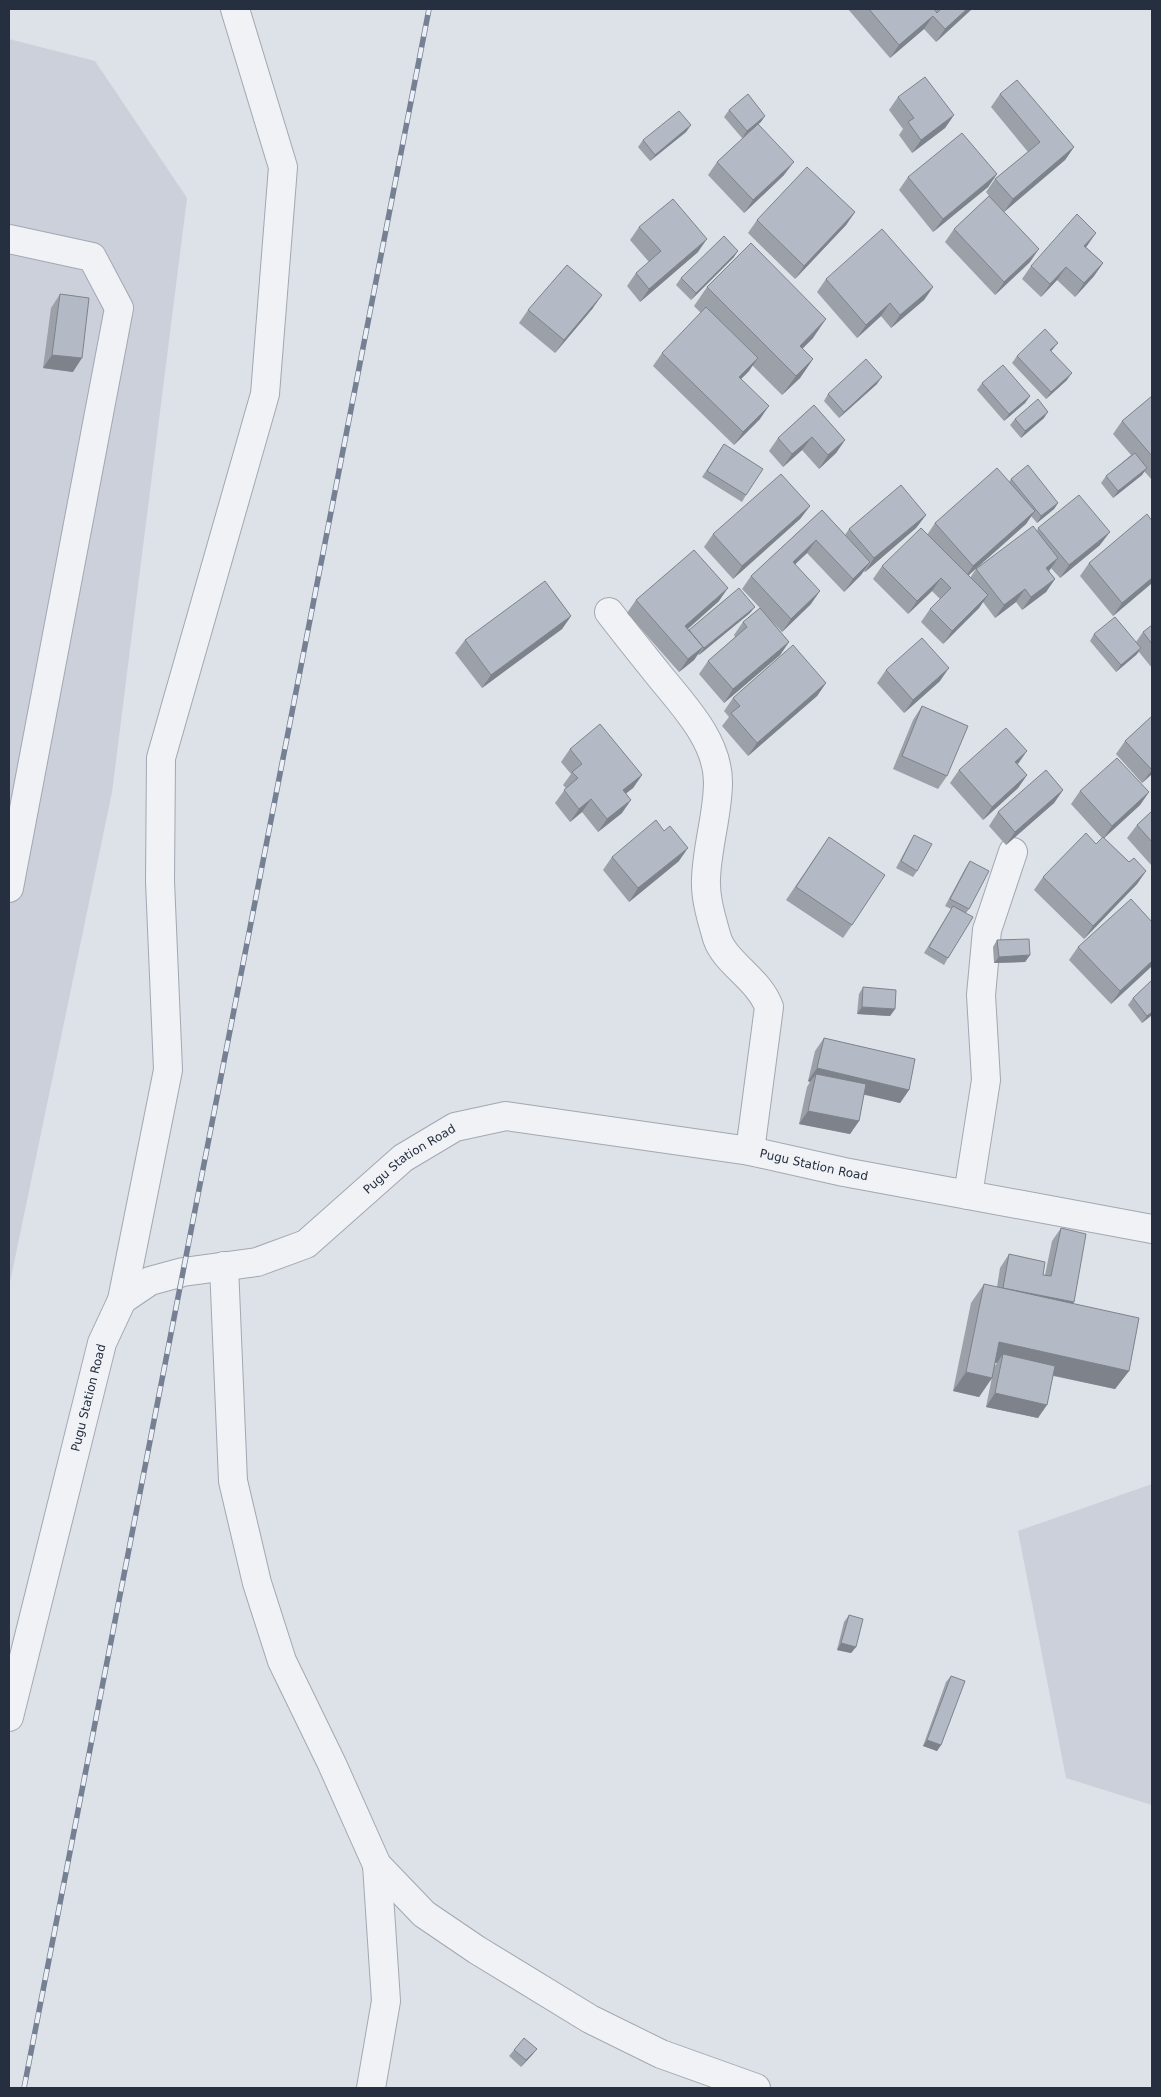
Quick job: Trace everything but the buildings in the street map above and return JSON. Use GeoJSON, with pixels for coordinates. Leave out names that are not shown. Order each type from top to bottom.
{"type":"FeatureCollection","features":[{"type":"Feature","properties":{"kind":"street"},"geometry":{"type":"LineString","coordinates":[[122,1300],[168,1070],[160,882],[161,758],[260,413],[266,384],[283,167],[235,9]]}},
{"type":"Feature","properties":{"kind":"street"},"geometry":{"type":"LineString","coordinates":[[9,239],[92,256],[119,308],[9,888]]}},
{"type":"Feature","properties":{"kind":"street"},"geometry":{"type":"LineString","coordinates":[[608,612],[695,720],[711,751],[718,779],[706,893],[718,941],[724,952],[757,985],[769,1007],[750,1151]]}},
{"type":"Feature","properties":{"kind":"street"},"geometry":{"type":"LineString","coordinates":[[968,1195],[986,1080],[981,995],[987,930],[1013,852]]}},
{"type":"Feature","properties":{"kind":"street","name":"Pugu Station Road"},"geometry":{"type":"LineString","coordinates":[[9,1717],[102,1343],[122,1300],[150,1281],[183,1272],[257,1262],[306,1244],[403,1158],[456,1127],[506,1116],[750,1151],[844,1172],[1152,1229]]}},
{"type":"Feature","properties":{"kind":"street"},"geometry":{"type":"LineString","coordinates":[[224,1266],[233,1481],[257,1583],[282,1661],[332,1764],[377,1865],[424,1914],[477,1950],[590,2019],[661,2054],[756,2088]]}},
{"type":"Feature","properties":{"kind":"street"},"geometry":{"type":"LineString","coordinates":[[371,2088],[386,2001],[377,1865]]}},
{"type":"Feature","properties":{"kind":"shaded area"},"geometry":{"type":"Polygon","coordinates":[[[9,39],[95,61],[187,198],[112,792],[9,1287],[9,39]]]}},
{"type":"Feature","properties":{"kind":"shaded area"},"geometry":{"type":"Polygon","coordinates":[[[1152,1484],[1152,1805],[1066,1778],[1018,1531],[1152,1484]]]}},
{"type":"Feature","properties":{"kind":"railway"},"geometry":{"type":"LineString","coordinates":[[24,2088],[429,9]]}}]}
